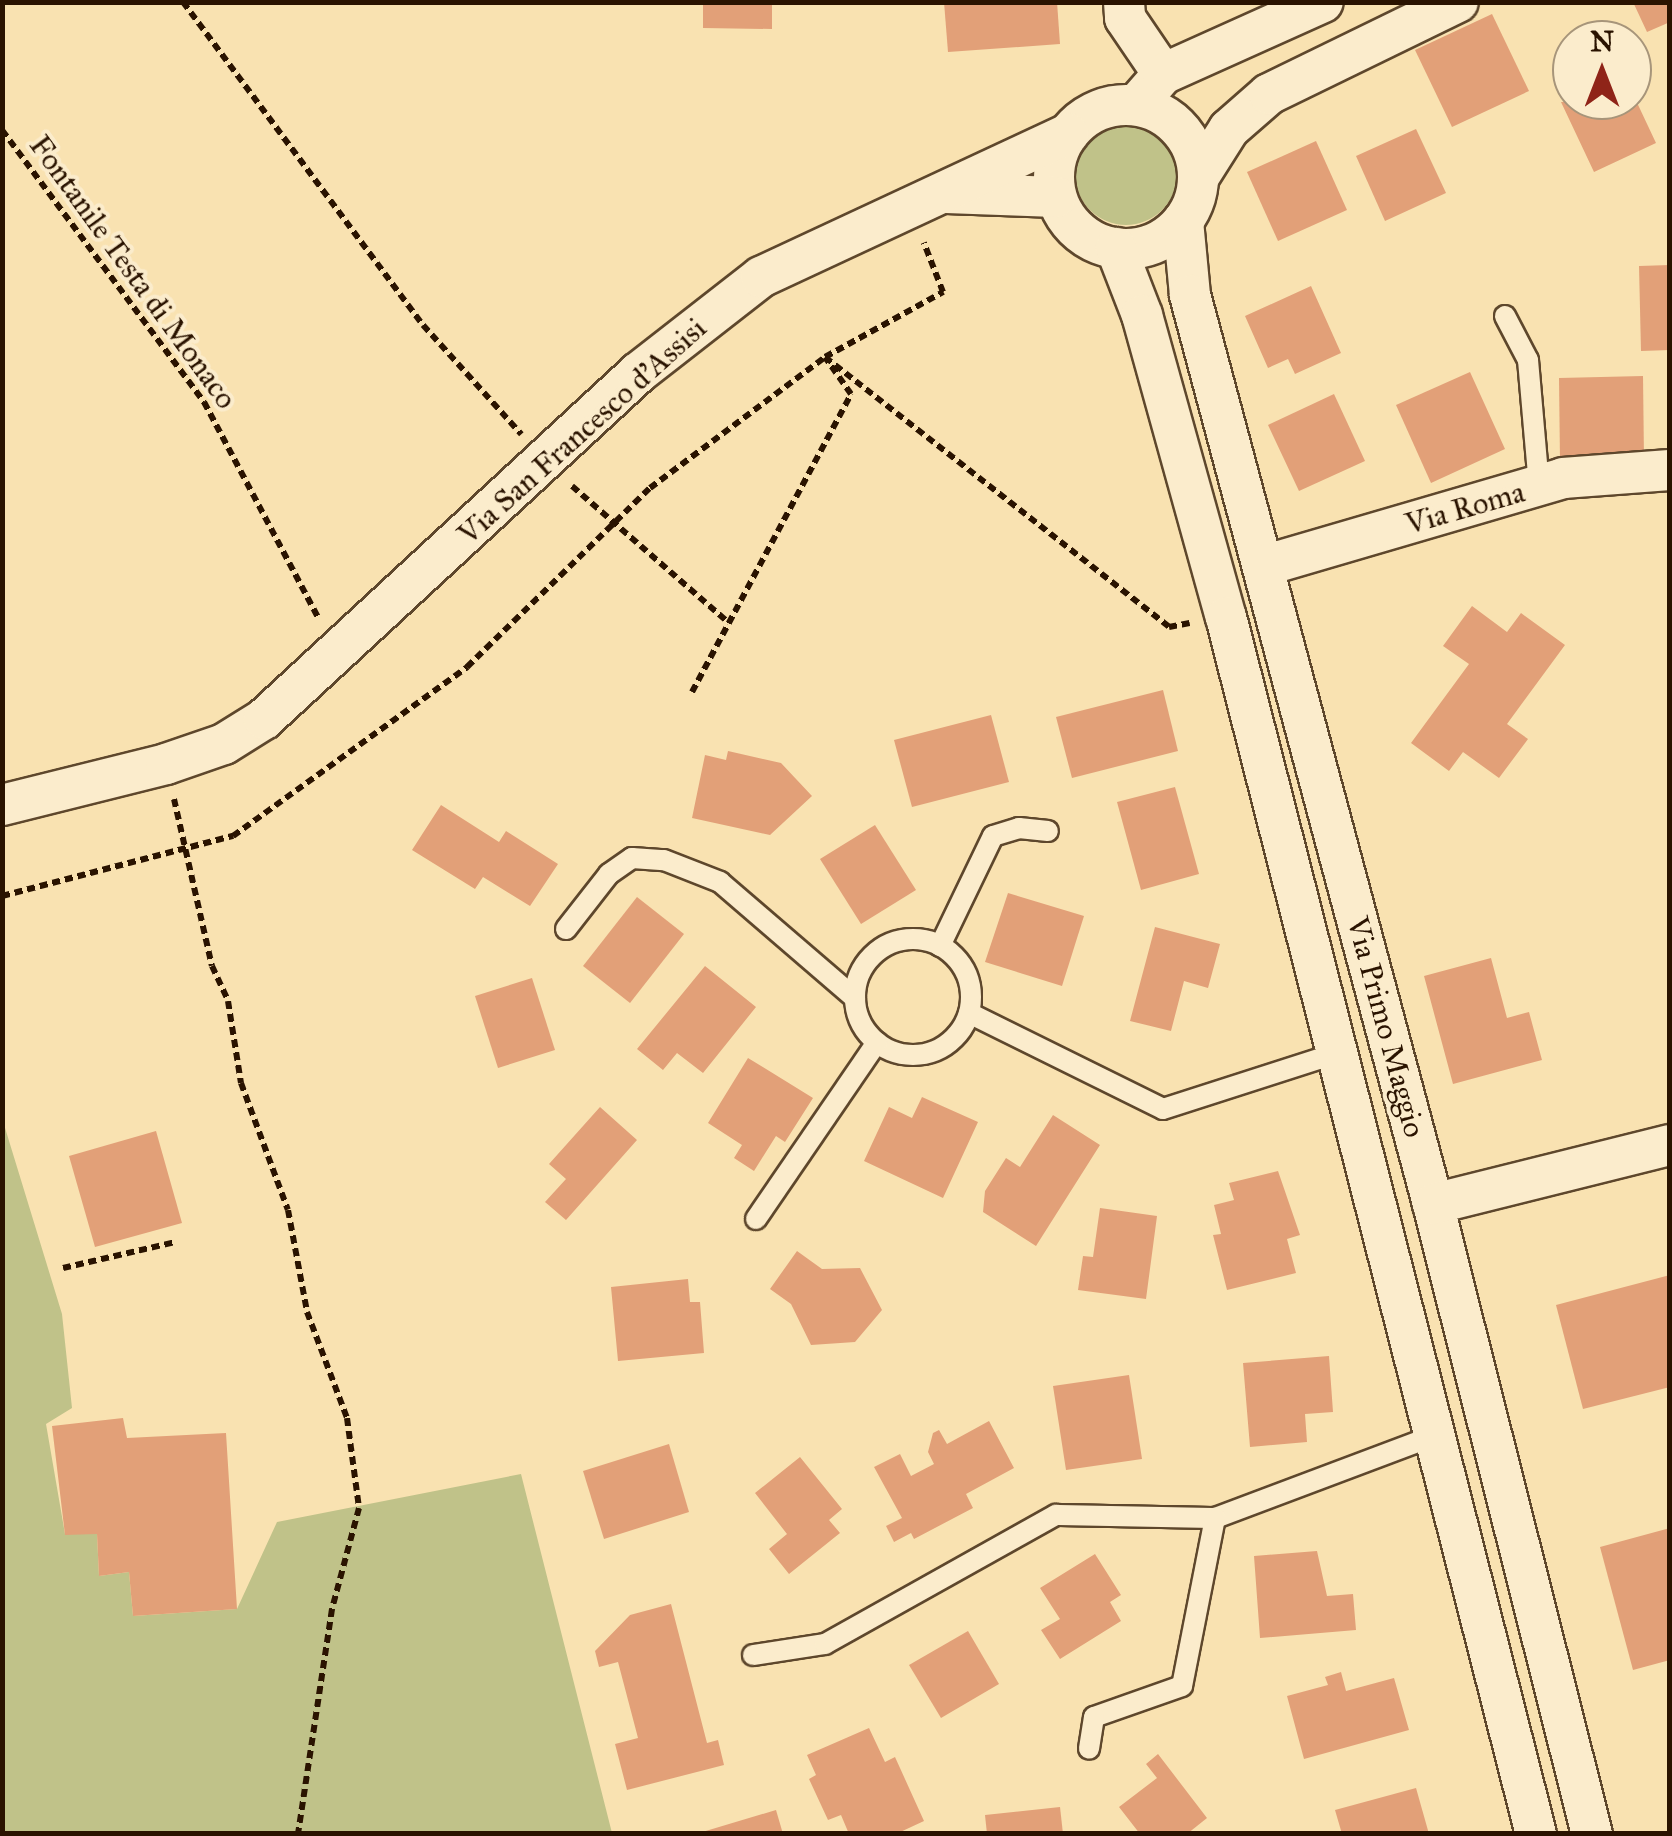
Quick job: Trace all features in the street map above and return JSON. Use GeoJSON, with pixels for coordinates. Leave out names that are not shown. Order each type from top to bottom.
{"type":"FeatureCollection","features":[{"type":"Feature","properties":{"kind":"street"},"geometry":{"type":"LineString","coordinates":[[1124,2],[1125,18],[1164,74]]}},
{"type":"Feature","properties":{"kind":"street"},"geometry":{"type":"LineString","coordinates":[[1136,105],[1164,74],[1322,2]]}},
{"type":"Feature","properties":{"kind":"street"},"geometry":{"type":"LineString","coordinates":[[1198,178],[1196,157],[1173,122],[1136,105],[1098,110],[1068,134],[1053,175],[1056,197],[1079,232],[1116,248],[1141,247],[1182,221],[1198,178],[1229,129],[1269,94],[1458,2]]}},
{"type":"Feature","properties":{"kind":"street","name":"Via San Francesco d'Assisi"},"geometry":{"type":"LineString","coordinates":[[2,804],[166,764],[224,744],[264,718],[339,653],[638,373],[761,278],[922,199],[1068,134]]}},
{"type":"Feature","properties":{"kind":"street","name":"Via San Francesco d'Assisi"},"geometry":{"type":"LineString","coordinates":[[922,199],[1056,197]]}},
{"type":"Feature","properties":{"kind":"street","name":"Via Primo Maggio"},"geometry":{"type":"LineString","coordinates":[[1182,221],[1190,295],[1433,1204],[1592,1834]]}},
{"type":"Feature","properties":{"kind":"street","name":"Via Primo Maggio"},"geometry":{"type":"LineString","coordinates":[[1116,248],[1142,315],[1226,617],[1338,1053],[1430,1437],[1536,1834]]}},
{"type":"Feature","properties":{"kind":"street","name":"Via Roma"},"geometry":{"type":"LineString","coordinates":[[1263,566],[1539,486],[1670,470]]}},
{"type":"Feature","properties":{"kind":"street"},"geometry":{"type":"LineString","coordinates":[[1433,1204],[1670,1145]]}},
{"type":"Feature","properties":{"kind":"lane"},"geometry":{"type":"LineString","coordinates":[[1505,316],[1528,360],[1539,486]]}},
{"type":"Feature","properties":{"kind":"lane"},"geometry":{"type":"LineString","coordinates":[[940,946],[992,836],[1019,828],[1048,832]]}},
{"type":"Feature","properties":{"kind":"lane"},"geometry":{"type":"LineString","coordinates":[[566,929],[632,858],[664,860],[720,882],[856,998],[877,1042],[893,1052],[931,1053],[961,1030],[969,1013],[967,974],[940,946],[922,940],[883,948],[868,961],[856,998]]}},
{"type":"Feature","properties":{"kind":"lane"},"geometry":{"type":"LineString","coordinates":[[969,1013],[1163,1110],[1338,1053]]}},
{"type":"Feature","properties":{"kind":"lane"},"geometry":{"type":"LineString","coordinates":[[756,1219],[877,1042]]}},
{"type":"Feature","properties":{"kind":"lane"},"geometry":{"type":"LineString","coordinates":[[753,1655],[825,1644],[1056,1515],[1215,1518],[1430,1437]]}},
{"type":"Feature","properties":{"kind":"lane"},"geometry":{"type":"LineString","coordinates":[[1089,1749],[1094,1717],[1182,1686],[1215,1518]]}},
{"type":"Feature","properties":{"kind":"path"},"geometry":{"type":"LineString","coordinates":[[183,2],[422,325],[611,526],[729,623]]}},
{"type":"Feature","properties":{"kind":"path","name":"Fontanile Testa di Monaco"},"geometry":{"type":"LineString","coordinates":[[2,130],[204,402],[339,653]]}},
{"type":"Feature","properties":{"kind":"path"},"geometry":{"type":"LineString","coordinates":[[2,896],[233,836],[468,667],[650,488],[825,357],[943,292],[922,199]]}},
{"type":"Feature","properties":{"kind":"path"},"geometry":{"type":"LineString","coordinates":[[825,357],[1169,626],[1226,617]]}},
{"type":"Feature","properties":{"kind":"path"},"geometry":{"type":"LineString","coordinates":[[692,692],[850,394],[825,357]]}},
{"type":"Feature","properties":{"kind":"path"},"geometry":{"type":"LineString","coordinates":[[166,764],[212,966],[228,1001],[241,1083],[288,1210],[307,1312],[347,1418],[359,1508],[332,1608],[298,1834]]}},
{"type":"Feature","properties":{"kind":"path"},"geometry":{"type":"LineString","coordinates":[[63,1268],[176,1242]]}},
{"type":"Feature","properties":{"kind":"green space"},"geometry":{"type":"Polygon","coordinates":[[[1126,123],[1146,126],[1169,145],[1177,174],[1174,194],[1155,217],[1126,225],[1106,222],[1083,203],[1075,174],[1078,154],[1097,131],[1126,123]]]}},
{"type":"Feature","properties":{"kind":"green space"},"geometry":{"type":"Polygon","coordinates":[[[2,1118],[62,1314],[72,1408],[46,1424],[65,1534],[97,1534],[99,1576],[129,1572],[133,1616],[237,1609],[277,1522],[521,1474],[612,1833],[3,1833],[2,1118]]]}},
{"type":"Feature","properties":{"kind":"building"},"geometry":{"type":"Polygon","coordinates":[[[703,2],[772,2],[772,29],[703,28],[703,2]]]}},
{"type":"Feature","properties":{"kind":"building"},"geometry":{"type":"Polygon","coordinates":[[[944,2],[1057,2],[1060,44],[948,52],[944,2]]]}},
{"type":"Feature","properties":{"kind":"building"},"geometry":{"type":"Polygon","coordinates":[[[1633,2],[1670,2],[1670,22],[1652,30],[1652,20],[1641,20],[1633,2]]]}},
{"type":"Feature","properties":{"kind":"building"},"geometry":{"type":"Polygon","coordinates":[[[1492,14],[1529,91],[1452,127],[1415,50],[1492,14]]]}},
{"type":"Feature","properties":{"kind":"building"},"geometry":{"type":"Polygon","coordinates":[[[1569,120],[1645,120],[1656,143],[1594,172],[1569,120]]]}},
{"type":"Feature","properties":{"kind":"building"},"geometry":{"type":"Polygon","coordinates":[[[1416,129],[1446,193],[1385,221],[1356,156],[1416,129]]]}},
{"type":"Feature","properties":{"kind":"building"},"geometry":{"type":"Polygon","coordinates":[[[1316,141],[1347,210],[1278,241],[1247,172],[1316,141]]]}},
{"type":"Feature","properties":{"kind":"building"},"geometry":{"type":"Polygon","coordinates":[[[1670,265],[1670,350],[1641,351],[1639,266],[1670,265]]]}},
{"type":"Feature","properties":{"kind":"building"},"geometry":{"type":"Polygon","coordinates":[[[1311,286],[1341,353],[1295,374],[1288,359],[1268,368],[1245,316],[1311,286]]]}},
{"type":"Feature","properties":{"kind":"building"},"geometry":{"type":"Polygon","coordinates":[[[1470,372],[1505,449],[1431,483],[1396,405],[1470,372]]]}},
{"type":"Feature","properties":{"kind":"building"},"geometry":{"type":"Polygon","coordinates":[[[1643,376],[1644,460],[1560,461],[1559,378],[1643,376]]]}},
{"type":"Feature","properties":{"kind":"building"},"geometry":{"type":"Polygon","coordinates":[[[1334,394],[1365,461],[1299,491],[1268,425],[1334,394]]]}},
{"type":"Feature","properties":{"kind":"building"},"geometry":{"type":"Polygon","coordinates":[[[1472,606],[1507,632],[1521,613],[1565,645],[1507,724],[1528,739],[1499,778],[1463,752],[1449,771],[1411,743],[1469,664],[1443,646],[1472,606]]]}},
{"type":"Feature","properties":{"kind":"building"},"geometry":{"type":"Polygon","coordinates":[[[1163,690],[1178,751],[1072,778],[1056,717],[1163,690]]]}},
{"type":"Feature","properties":{"kind":"building"},"geometry":{"type":"Polygon","coordinates":[[[991,715],[1009,782],[912,807],[894,740],[991,715]]]}},
{"type":"Feature","properties":{"kind":"building"},"geometry":{"type":"Polygon","coordinates":[[[728,751],[781,763],[812,796],[770,835],[692,818],[705,755],[726,760],[728,751]]]}},
{"type":"Feature","properties":{"kind":"building"},"geometry":{"type":"Polygon","coordinates":[[[1175,787],[1199,874],[1141,890],[1117,802],[1175,787]]]}},
{"type":"Feature","properties":{"kind":"building"},"geometry":{"type":"Polygon","coordinates":[[[441,805],[499,842],[506,831],[558,864],[530,906],[483,877],[475,889],[412,850],[441,805]]]}},
{"type":"Feature","properties":{"kind":"building"},"geometry":{"type":"Polygon","coordinates":[[[875,825],[916,890],[861,924],[820,859],[875,825]]]}},
{"type":"Feature","properties":{"kind":"building"},"geometry":{"type":"Polygon","coordinates":[[[1008,893],[1084,916],[1062,986],[985,962],[1008,893]]]}},
{"type":"Feature","properties":{"kind":"building"},"geometry":{"type":"Polygon","coordinates":[[[637,897],[684,934],[630,1003],[583,966],[637,897]]]}},
{"type":"Feature","properties":{"kind":"building"},"geometry":{"type":"Polygon","coordinates":[[[1155,927],[1220,944],[1208,988],[1184,981],[1171,1031],[1130,1021],[1155,927]]]}},
{"type":"Feature","properties":{"kind":"building"},"geometry":{"type":"Polygon","coordinates":[[[1491,958],[1507,1018],[1529,1012],[1542,1060],[1453,1084],[1424,976],[1491,958]]]}},
{"type":"Feature","properties":{"kind":"building"},"geometry":{"type":"Polygon","coordinates":[[[705,966],[756,1007],[703,1073],[677,1053],[663,1070],[637,1049],[705,966]]]}},
{"type":"Feature","properties":{"kind":"building"},"geometry":{"type":"Polygon","coordinates":[[[532,978],[555,1050],[498,1068],[475,996],[532,978]]]}},
{"type":"Feature","properties":{"kind":"building"},"geometry":{"type":"Polygon","coordinates":[[[748,1058],[813,1098],[785,1142],[776,1136],[754,1171],[734,1158],[742,1145],[708,1123],[748,1058]]]}},
{"type":"Feature","properties":{"kind":"building"},"geometry":{"type":"Polygon","coordinates":[[[922,1097],[978,1122],[943,1198],[864,1161],[889,1107],[912,1118],[922,1097]]]}},
{"type":"Feature","properties":{"kind":"building"},"geometry":{"type":"Polygon","coordinates":[[[600,1107],[637,1140],[566,1220],[545,1202],[566,1179],[549,1164],[600,1107]]]}},
{"type":"Feature","properties":{"kind":"building"},"geometry":{"type":"Polygon","coordinates":[[[1053,1115],[1100,1145],[1036,1246],[983,1212],[985,1191],[1006,1158],[1020,1167],[1053,1115]]]}},
{"type":"Feature","properties":{"kind":"building"},"geometry":{"type":"Polygon","coordinates":[[[156,1131],[182,1223],[95,1247],[69,1156],[156,1131]]]}},
{"type":"Feature","properties":{"kind":"building"},"geometry":{"type":"Polygon","coordinates":[[[1278,1171],[1300,1235],[1287,1239],[1296,1273],[1227,1290],[1213,1235],[1221,1234],[1214,1205],[1234,1200],[1229,1183],[1278,1171]]]}},
{"type":"Feature","properties":{"kind":"building"},"geometry":{"type":"Polygon","coordinates":[[[1100,1208],[1157,1216],[1146,1299],[1078,1290],[1083,1256],[1093,1257],[1100,1208]]]}},
{"type":"Feature","properties":{"kind":"building"},"geometry":{"type":"Polygon","coordinates":[[[797,1251],[822,1269],[860,1268],[882,1310],[855,1342],[811,1345],[791,1304],[770,1289],[797,1251]]]}},
{"type":"Feature","properties":{"kind":"building"},"geometry":{"type":"Polygon","coordinates":[[[1670,1275],[1670,1387],[1583,1409],[1556,1305],[1670,1275]]]}},
{"type":"Feature","properties":{"kind":"building"},"geometry":{"type":"Polygon","coordinates":[[[688,1279],[690,1302],[700,1302],[704,1353],[618,1361],[611,1287],[688,1279]]]}},
{"type":"Feature","properties":{"kind":"building"},"geometry":{"type":"Polygon","coordinates":[[[1329,1356],[1333,1412],[1305,1414],[1307,1442],[1250,1447],[1243,1363],[1329,1356]]]}},
{"type":"Feature","properties":{"kind":"building"},"geometry":{"type":"Polygon","coordinates":[[[1129,1375],[1142,1459],[1066,1470],[1053,1386],[1129,1375]]]}},
{"type":"Feature","properties":{"kind":"building"},"geometry":{"type":"Polygon","coordinates":[[[123,1418],[127,1438],[226,1433],[237,1609],[133,1616],[129,1572],[99,1576],[97,1534],[65,1535],[52,1426],[123,1418]]]}},
{"type":"Feature","properties":{"kind":"building"},"geometry":{"type":"Polygon","coordinates":[[[989,1421],[1014,1468],[966,1494],[973,1508],[914,1539],[911,1533],[894,1542],[886,1526],[902,1518],[874,1467],[900,1454],[911,1476],[934,1464],[928,1452],[933,1433],[939,1430],[947,1444],[989,1421]]]}},
{"type":"Feature","properties":{"kind":"building"},"geometry":{"type":"Polygon","coordinates":[[[669,1444],[689,1512],[604,1539],[583,1471],[669,1444]]]}},
{"type":"Feature","properties":{"kind":"building"},"geometry":{"type":"Polygon","coordinates":[[[800,1457],[842,1509],[829,1520],[840,1533],[789,1574],[769,1549],[787,1534],[755,1493],[800,1457]]]}},
{"type":"Feature","properties":{"kind":"building"},"geometry":{"type":"Polygon","coordinates":[[[1670,1528],[1670,1660],[1633,1670],[1600,1547],[1670,1528]]]}},
{"type":"Feature","properties":{"kind":"building"},"geometry":{"type":"Polygon","coordinates":[[[1317,1551],[1327,1596],[1353,1594],[1356,1630],[1260,1638],[1254,1556],[1317,1551]]]}},
{"type":"Feature","properties":{"kind":"building"},"geometry":{"type":"Polygon","coordinates":[[[1095,1554],[1121,1595],[1110,1602],[1121,1621],[1060,1659],[1041,1630],[1060,1619],[1040,1588],[1095,1554]]]}},
{"type":"Feature","properties":{"kind":"building"},"geometry":{"type":"Polygon","coordinates":[[[671,1604],[707,1743],[718,1740],[724,1765],[627,1790],[615,1744],[638,1738],[618,1662],[599,1667],[595,1651],[630,1615],[671,1604]]]}},
{"type":"Feature","properties":{"kind":"building"},"geometry":{"type":"Polygon","coordinates":[[[968,1631],[999,1684],[941,1718],[909,1665],[968,1631]]]}},
{"type":"Feature","properties":{"kind":"building"},"geometry":{"type":"Polygon","coordinates":[[[1341,1672],[1346,1691],[1394,1678],[1409,1730],[1304,1759],[1287,1696],[1328,1685],[1325,1677],[1341,1672]]]}},
{"type":"Feature","properties":{"kind":"building"},"geometry":{"type":"Polygon","coordinates":[[[869,1728],[885,1762],[895,1757],[924,1821],[896,1834],[849,1834],[841,1815],[828,1820],[809,1779],[816,1775],[807,1755],[869,1728]]]}},
{"type":"Feature","properties":{"kind":"building"},"geometry":{"type":"Polygon","coordinates":[[[1158,1754],[1207,1818],[1187,1834],[1140,1834],[1119,1807],[1157,1778],[1146,1764],[1158,1754]]]}},
{"type":"Feature","properties":{"kind":"building"},"geometry":{"type":"Polygon","coordinates":[[[1416,1788],[1429,1834],[1342,1834],[1335,1810],[1416,1788]]]}},
{"type":"Feature","properties":{"kind":"building"},"geometry":{"type":"Polygon","coordinates":[[[1060,1807],[1063,1834],[987,1834],[985,1815],[1060,1807]]]}},
{"type":"Feature","properties":{"kind":"building"},"geometry":{"type":"Polygon","coordinates":[[[776,1810],[783,1834],[699,1834],[699,1833],[776,1810]]]}}]}
